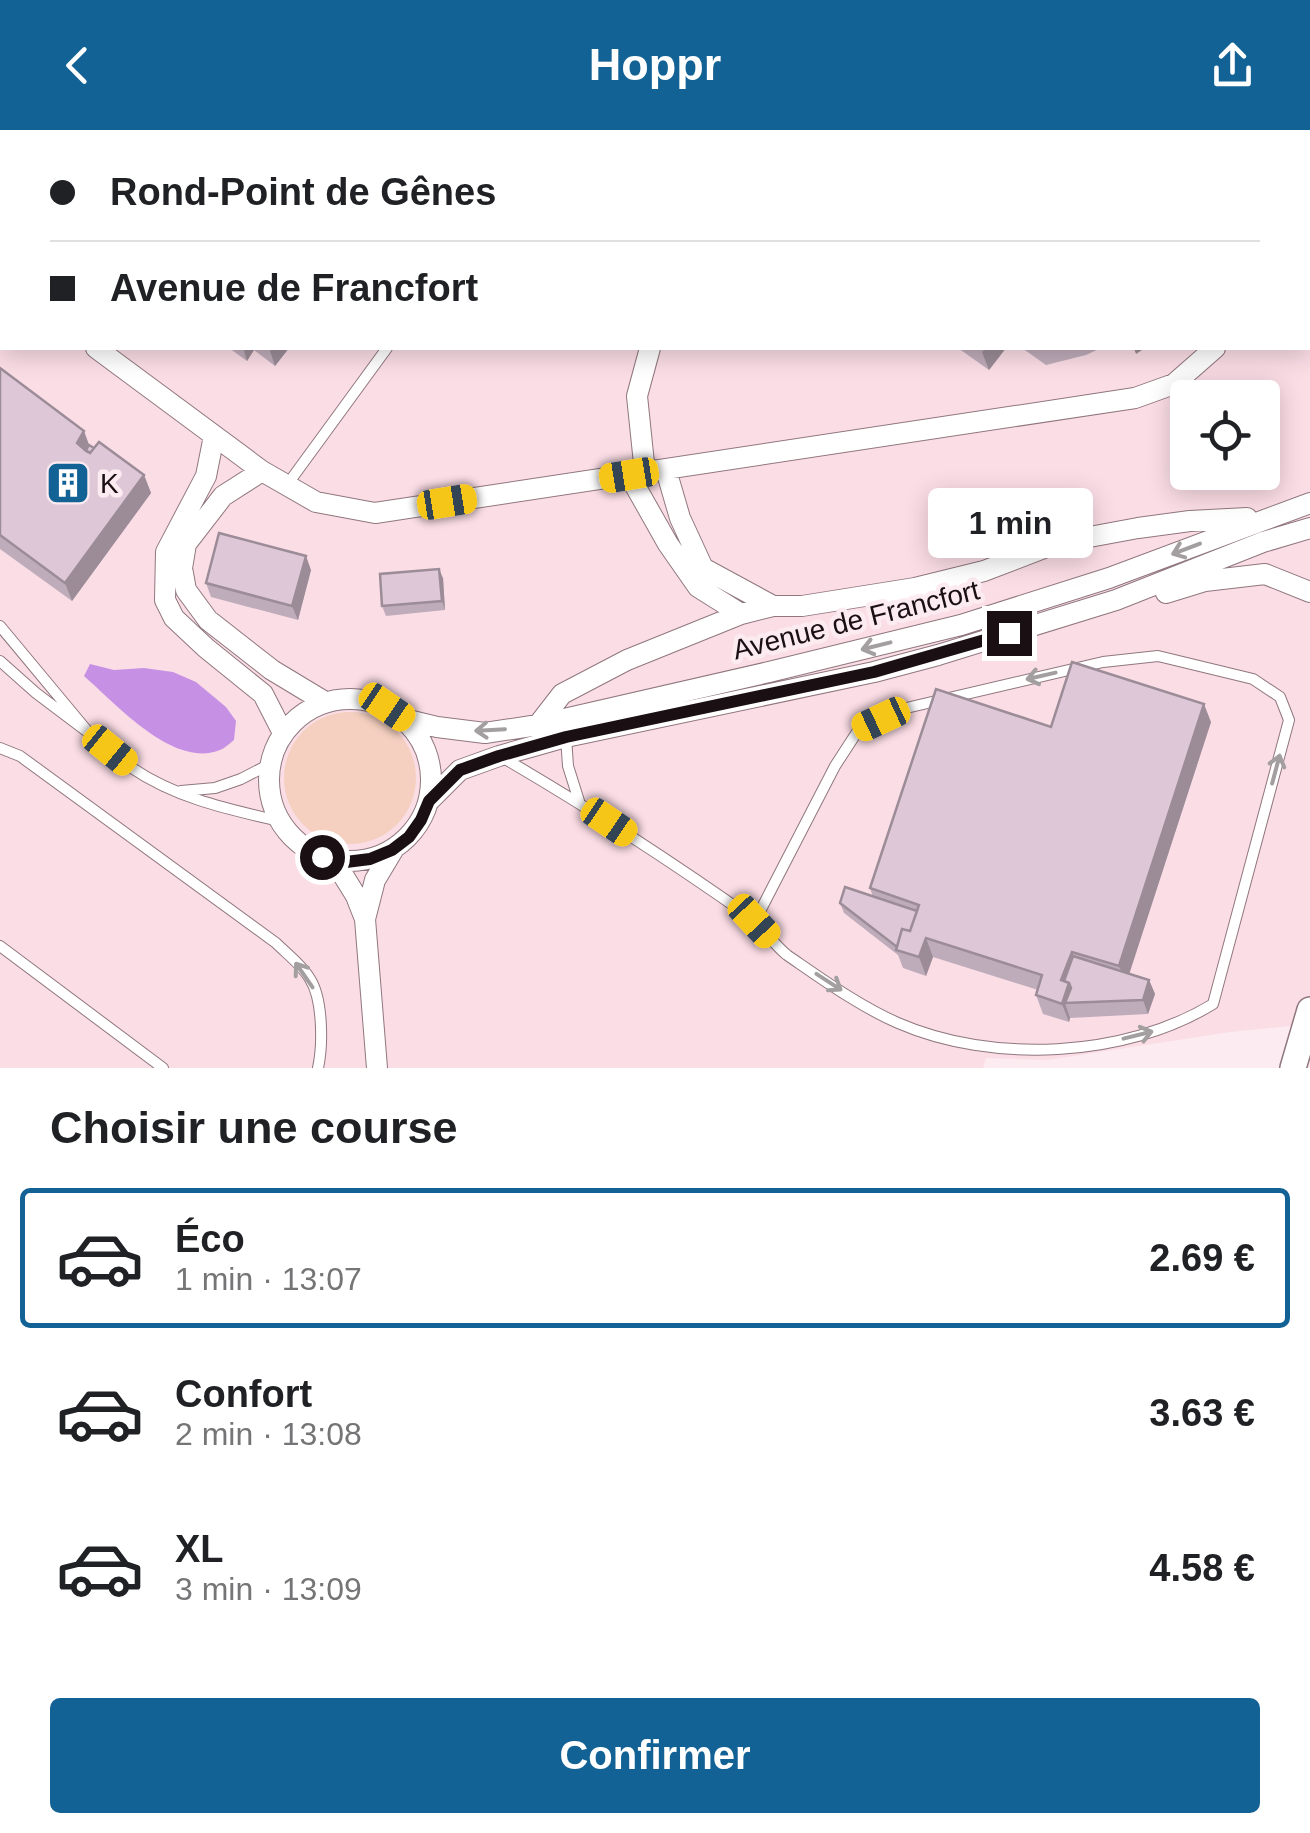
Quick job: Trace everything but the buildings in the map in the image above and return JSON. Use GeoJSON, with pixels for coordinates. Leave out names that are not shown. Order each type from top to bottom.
{"type":"FeatureCollection","features":[{"type":"Feature","properties":{"kind":"street"},"geometry":{"type":"LineString","coordinates":[[99,350],[262,471],[316,502],[374,513],[1135,398],[1174,384],[1213,350]]}},
{"type":"Feature","properties":{"kind":"street"},"geometry":{"type":"LineString","coordinates":[[649,350],[637,396],[647,472],[668,544],[698,587],[741,614]]}},
{"type":"Feature","properties":{"kind":"street"},"geometry":{"type":"LineString","coordinates":[[214,436],[206,476],[166,552],[165,600],[174,618],[263,694],[282,733]]}},
{"type":"Feature","properties":{"kind":"street"},"geometry":{"type":"LineString","coordinates":[[262,471],[223,496],[186,544],[182,568],[186,590],[208,620],[272,670],[325,702]]}},
{"type":"Feature","properties":{"kind":"street"},"geometry":{"type":"LineString","coordinates":[[647,472],[680,518],[703,568],[773,606]]}},
{"type":"Feature","properties":{"kind":"street","name":"Avenue de Francfort"},"geometry":{"type":"LineString","coordinates":[[404,719],[485,733],[538,725],[961,625],[1109,578],[1310,503]]}},
{"type":"Feature","properties":{"kind":"street"},"geometry":{"type":"LineString","coordinates":[[538,725],[562,694],[627,660],[741,614],[773,606],[802,606],[915,588],[984,571],[1057,543],[1190,521],[1270,516]]}},
{"type":"Feature","properties":{"kind":"street","name":"Avenue de Francfort"},"geometry":{"type":"LineString","coordinates":[[429,801],[460,770],[499,756],[566,737],[938,655],[1116,600],[1263,542],[1310,528]]}},
{"type":"Feature","properties":{"kind":"street"},"geometry":{"type":"LineString","coordinates":[[938,655],[1058,628],[1205,581],[1265,574],[1310,592]]}},
{"type":"Feature","properties":{"kind":"street"},"geometry":{"type":"LineString","coordinates":[[322,857],[346,862],[370,859],[392,850],[409,837],[421,820],[432,779],[428,756],[419,736],[387,707],[346,698],[308,709],[282,733],[270,764],[268,783],[271,803],[290,836],[343,875],[356,896],[364,920],[377,1068]]}},
{"type":"Feature","properties":{"kind":"street"},"geometry":{"type":"LineString","coordinates":[[364,920],[374,880],[392,850]]}},
{"type":"Feature","properties":{"kind":"street"},"geometry":{"type":"LineString","coordinates":[[1293,1068],[1310,1010]]}},
{"type":"Feature","properties":{"kind":"lane"},"geometry":{"type":"LineString","coordinates":[[287,485],[387,350]]}},
{"type":"Feature","properties":{"kind":"lane"},"geometry":{"type":"LineString","coordinates":[[1,628],[89,733]]}},
{"type":"Feature","properties":{"kind":"lane"},"geometry":{"type":"LineString","coordinates":[[499,756],[580,802],[754,921],[783,952],[896,1022],[946,1039],[1006,1050],[1067,1048],[1140,1036],[1190,1018],[1213,1004],[1289,720],[1280,697],[1253,679],[1158,656],[1103,662],[902,709],[859,729],[754,921]]}},
{"type":"Feature","properties":{"kind":"lane"},"geometry":{"type":"LineString","coordinates":[[0,661],[132,768],[174,791],[218,807],[279,821]]}},
{"type":"Feature","properties":{"kind":"lane"},"geometry":{"type":"LineString","coordinates":[[3,679],[20,678]]}},
{"type":"Feature","properties":{"kind":"lane"},"geometry":{"type":"LineString","coordinates":[[566,737],[568,766],[580,802]]}},
{"type":"Feature","properties":{"kind":"lane"},"geometry":{"type":"LineString","coordinates":[[0,748],[20,756],[276,943],[311,980],[320,1014],[318,1068]]}},
{"type":"Feature","properties":{"kind":"lane"},"geometry":{"type":"LineString","coordinates":[[174,791],[215,788],[270,764]]}},
{"type":"Feature","properties":{"kind":"lane"},"geometry":{"type":"LineString","coordinates":[[0,946],[163,1068]]}},
{"type":"Feature","properties":{"kind":"shaded area"},"geometry":{"type":"Polygon","coordinates":[[[0,350],[1310,350],[1310,1024],[1048,1060],[986,1058],[983,1068],[0,1068],[0,350]]]}},
{"type":"Feature","properties":{"kind":"shaded area"},"geometry":{"type":"Polygon","coordinates":[[[90,664],[114,670],[144,668],[173,672],[196,682],[226,707],[236,721],[234,740],[220,750],[202,753],[165,742],[129,717],[84,676],[90,664]]]}},
{"type":"Feature","properties":{"kind":"shaded area"},"geometry":{"type":"Polygon","coordinates":[[[350,712],[375,717],[397,731],[411,753],[416,778],[411,803],[397,825],[375,839],[350,844],[325,839],[303,825],[289,803],[284,778],[289,753],[303,731],[325,717],[350,712]]]}},
{"type":"Feature","properties":{"kind":"place","name":"K"},"geometry":{"type":"Point","coordinates":[68,483]}},
{"type":"Feature","properties":{"kind":"route"},"geometry":{"type":"LineString","coordinates":[[322,857],[346,862],[370,859],[392,850],[409,837],[429,801],[460,770],[499,756],[566,737],[874,672],[1009,633]]}}]}
